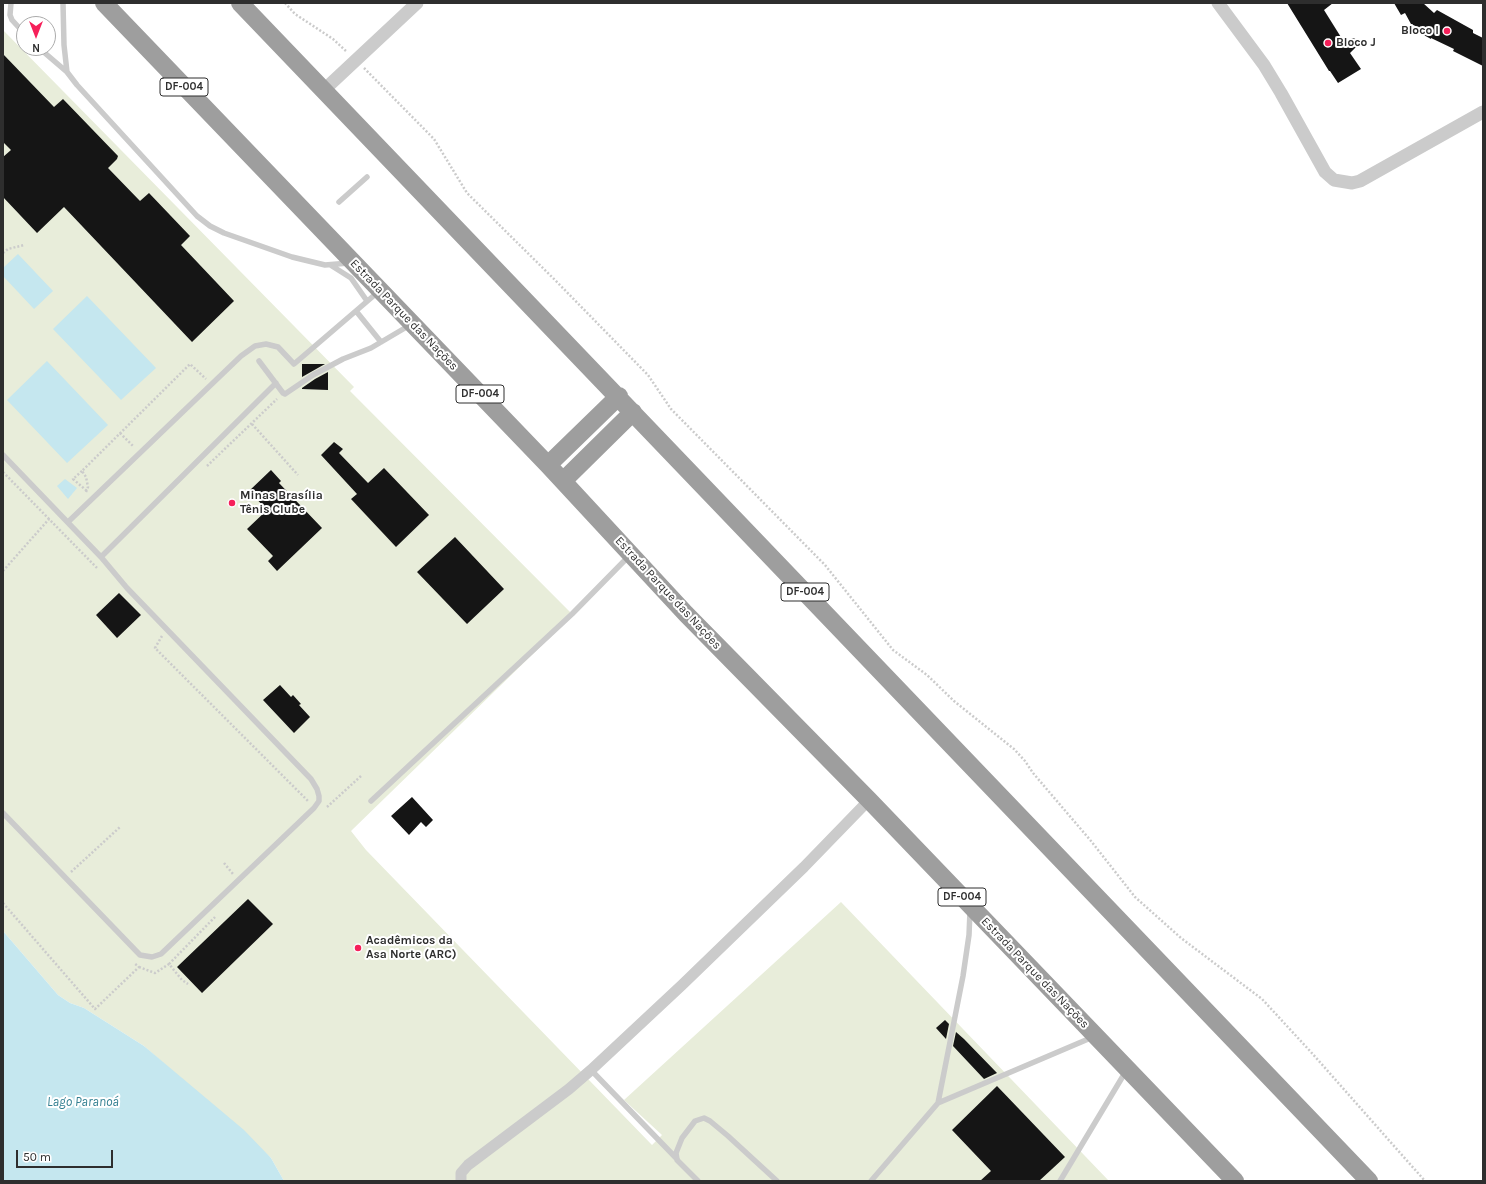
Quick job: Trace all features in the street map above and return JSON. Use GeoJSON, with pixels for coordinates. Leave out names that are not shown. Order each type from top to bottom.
{"type":"FeatureCollection","features":[{"type":"Feature","properties":{"kind":"highway","name":"Estrada Parque das Nações"},"geometry":{"type":"LineString","coordinates":[[104,3],[352,262],[374,296],[412,324],[548,465],[686,614],[869,800],[1128,1068],[1233,1180]]}},
{"type":"Feature","properties":{"kind":"highway","name":"DF-004"},"geometry":{"type":"LineString","coordinates":[[240,3],[325,89],[1369,1181]]}},
{"type":"Feature","properties":{"kind":"highway"},"geometry":{"type":"LineString","coordinates":[[548,465],[619,396]]}},
{"type":"Feature","properties":{"kind":"highway"},"geometry":{"type":"LineString","coordinates":[[563,481],[633,412]]}},
{"type":"Feature","properties":{"kind":"street"},"geometry":{"type":"LineString","coordinates":[[325,89],[417,3]]}},
{"type":"Feature","properties":{"kind":"street"},"geometry":{"type":"LineString","coordinates":[[1218,3],[1264,65],[1325,172],[1334,180],[1352,183],[1360,181],[1483,112]]}},
{"type":"Feature","properties":{"kind":"street"},"geometry":{"type":"LineString","coordinates":[[461,1181],[461,1173],[468,1165],[569,1089],[591,1070],[688,979],[798,872],[869,800]]}},
{"type":"Feature","properties":{"kind":"lane"},"geometry":{"type":"LineString","coordinates":[[11,3],[10,15],[16,24]]}},
{"type":"Feature","properties":{"kind":"lane"},"geometry":{"type":"LineString","coordinates":[[63,3],[64,45],[67,72]]}},
{"type":"Feature","properties":{"kind":"lane"},"geometry":{"type":"LineString","coordinates":[[48,56],[67,72],[77,85],[197,216],[210,226],[224,233],[292,257],[318,264],[332,266],[352,262]]}},
{"type":"Feature","properties":{"kind":"lane"},"geometry":{"type":"LineString","coordinates":[[339,202],[367,177]]}},
{"type":"Feature","properties":{"kind":"lane"},"geometry":{"type":"LineString","coordinates":[[68,522],[240,356],[255,346],[266,344],[278,347],[294,364],[374,296],[351,278],[332,266]]}},
{"type":"Feature","properties":{"kind":"lane"},"geometry":{"type":"LineString","coordinates":[[356,311],[381,342]]}},
{"type":"Feature","properties":{"kind":"lane"},"geometry":{"type":"LineString","coordinates":[[259,361],[283,393],[288,392],[313,375],[343,359],[371,348],[412,324]]}},
{"type":"Feature","properties":{"kind":"lane"},"geometry":{"type":"LineString","coordinates":[[101,557],[276,383]]}},
{"type":"Feature","properties":{"kind":"lane"},"geometry":{"type":"LineString","coordinates":[[3,455],[61,514],[153,615],[311,779],[319,796],[317,805],[161,954],[152,957],[140,955],[3,813]]}},
{"type":"Feature","properties":{"kind":"lane"},"geometry":{"type":"LineString","coordinates":[[371,802],[572,614],[631,554]]}},
{"type":"Feature","properties":{"kind":"lane"},"geometry":{"type":"LineString","coordinates":[[938,1103],[967,954],[970,905]]}},
{"type":"Feature","properties":{"kind":"lane"},"geometry":{"type":"LineString","coordinates":[[871,1181],[938,1103],[1096,1036]]}},
{"type":"Feature","properties":{"kind":"lane"},"geometry":{"type":"LineString","coordinates":[[1060,1181],[1128,1068]]}},
{"type":"Feature","properties":{"kind":"lane"},"geometry":{"type":"LineString","coordinates":[[591,1070],[698,1181]]}},
{"type":"Feature","properties":{"kind":"lane"},"geometry":{"type":"LineString","coordinates":[[677,1160],[677,1150],[682,1138],[695,1121],[704,1118],[728,1136],[777,1181]]}},
{"type":"Feature","properties":{"kind":"path"},"geometry":{"type":"LineString","coordinates":[[285,3],[295,14],[333,39],[356,60],[434,139],[467,193],[648,375],[671,409],[825,565],[893,650],[927,675],[954,701],[1014,749],[1026,761],[1033,773],[1091,841],[1135,896],[1181,938],[1262,999],[1425,1181]]}},
{"type":"Feature","properties":{"kind":"path"},"geometry":{"type":"LineString","coordinates":[[3,253],[8,249],[24,244]]}},
{"type":"Feature","properties":{"kind":"path"},"geometry":{"type":"LineString","coordinates":[[87,491],[74,479],[190,364],[212,384]]}},
{"type":"Feature","properties":{"kind":"path"},"geometry":{"type":"LineString","coordinates":[[207,467],[283,393]]}},
{"type":"Feature","properties":{"kind":"path"},"geometry":{"type":"LineString","coordinates":[[252,424],[298,475]]}},
{"type":"Feature","properties":{"kind":"path"},"geometry":{"type":"LineString","coordinates":[[120,433],[139,453]]}},
{"type":"Feature","properties":{"kind":"path"},"geometry":{"type":"LineString","coordinates":[[82,471],[88,487],[87,491],[82,496]]}},
{"type":"Feature","properties":{"kind":"path"},"geometry":{"type":"LineString","coordinates":[[3,472],[98,570]]}},
{"type":"Feature","properties":{"kind":"path"},"geometry":{"type":"LineString","coordinates":[[3,571],[49,519],[61,514]]}},
{"type":"Feature","properties":{"kind":"path"},"geometry":{"type":"LineString","coordinates":[[153,615],[147,620],[162,636],[155,648],[309,802],[304,807]]}},
{"type":"Feature","properties":{"kind":"path"},"geometry":{"type":"LineString","coordinates":[[68,874],[120,827]]}},
{"type":"Feature","properties":{"kind":"path"},"geometry":{"type":"LineString","coordinates":[[224,863],[234,875],[239,870]]}},
{"type":"Feature","properties":{"kind":"path"},"geometry":{"type":"LineString","coordinates":[[3,903],[95,1009],[139,967]]}},
{"type":"Feature","properties":{"kind":"path"},"geometry":{"type":"LineString","coordinates":[[133,962],[139,967],[155,973],[169,964],[182,980],[188,984]]}},
{"type":"Feature","properties":{"kind":"green space","name":"Minas Brasília Tênis Clube"},"geometry":{"type":"Polygon","coordinates":[[[3,30],[16,43],[16,56],[29,56],[354,387],[350,391],[573,615],[351,831],[366,850],[652,1145],[662,1135],[624,1100],[841,902],[1109,1181],[284,1181],[271,1158],[144,1046],[84,1008],[70,1003],[58,995],[3,931],[3,30]]]}},
{"type":"Feature","properties":{"kind":"water"},"geometry":{"type":"Polygon","coordinates":[[[18,254],[53,291],[34,309],[3,276],[3,268],[18,254]]]}},
{"type":"Feature","properties":{"kind":"water"},"geometry":{"type":"Polygon","coordinates":[[[87,296],[156,368],[121,400],[53,329],[87,296]]]}},
{"type":"Feature","properties":{"kind":"water"},"geometry":{"type":"Polygon","coordinates":[[[47,361],[108,425],[67,463],[7,400],[47,361]]]}},
{"type":"Feature","properties":{"kind":"water"},"geometry":{"type":"Polygon","coordinates":[[[65,479],[77,488],[68,499],[57,486],[65,479]]]}},
{"type":"Feature","properties":{"kind":"water","name":"Lago Paranoá"},"geometry":{"type":"Polygon","coordinates":[[[3,931],[58,995],[70,1003],[84,1008],[144,1046],[244,1130],[271,1158],[284,1181],[3,1181],[3,931]]]}},
{"type":"Feature","properties":{"kind":"building","name":"Bloco J"},"geometry":{"type":"Polygon","coordinates":[[[1287,3],[1333,3],[1324,10],[1344,42],[1353,38],[1358,40],[1357,46],[1350,53],[1361,69],[1338,83],[1287,3]]]}},
{"type":"Feature","properties":{"kind":"building","name":"Bloco I"},"geometry":{"type":"Polygon","coordinates":[[[1394,3],[1423,3],[1434,13],[1437,10],[1473,30],[1473,33],[1483,38],[1483,66],[1453,51],[1454,49],[1420,33],[1422,29],[1411,24],[1405,13],[1401,15],[1394,3]]]}},
{"type":"Feature","properties":{"kind":"building"},"geometry":{"type":"Polygon","coordinates":[[[3,54],[54,107],[63,99],[118,156],[108,168],[140,201],[149,193],[190,236],[181,245],[234,301],[192,342],[64,207],[37,233],[3,197],[3,157],[11,150],[3,142],[3,54]]]}},
{"type":"Feature","properties":{"kind":"building"},"geometry":{"type":"Polygon","coordinates":[[[302,364],[325,364],[302,377],[302,364]]]}},
{"type":"Feature","properties":{"kind":"building"},"geometry":{"type":"Polygon","coordinates":[[[328,372],[328,390],[302,389],[315,379],[328,372]]]}},
{"type":"Feature","properties":{"kind":"building"},"geometry":{"type":"Polygon","coordinates":[[[334,442],[343,449],[339,453],[368,483],[384,468],[429,515],[396,547],[351,499],[357,494],[321,455],[334,442]]]}},
{"type":"Feature","properties":{"kind":"building"},"geometry":{"type":"Polygon","coordinates":[[[271,470],[281,481],[279,483],[322,528],[277,571],[268,561],[273,556],[247,529],[267,510],[249,491],[271,470]]]}},
{"type":"Feature","properties":{"kind":"building"},"geometry":{"type":"Polygon","coordinates":[[[455,537],[504,589],[467,624],[417,572],[455,537]]]}},
{"type":"Feature","properties":{"kind":"building"},"geometry":{"type":"Polygon","coordinates":[[[119,593],[141,615],[117,638],[96,615],[119,593]]]}},
{"type":"Feature","properties":{"kind":"building"},"geometry":{"type":"Polygon","coordinates":[[[280,685],[291,697],[293,695],[301,704],[299,705],[310,717],[294,733],[263,700],[280,685]]]}},
{"type":"Feature","properties":{"kind":"building"},"geometry":{"type":"Polygon","coordinates":[[[412,797],[433,820],[426,827],[421,822],[409,835],[391,816],[412,797]]]}},
{"type":"Feature","properties":{"kind":"building"},"geometry":{"type":"Polygon","coordinates":[[[248,899],[273,924],[202,993],[177,967],[248,899]]]}},
{"type":"Feature","properties":{"kind":"building"},"geometry":{"type":"Polygon","coordinates":[[[945,1020],[949,1024],[946,1039],[936,1028],[945,1020]]]}},
{"type":"Feature","properties":{"kind":"building"},"geometry":{"type":"Polygon","coordinates":[[[956,1032],[997,1073],[984,1079],[953,1046],[956,1032]]]}},
{"type":"Feature","properties":{"kind":"building"},"geometry":{"type":"Polygon","coordinates":[[[997,1086],[1065,1157],[1039,1181],[980,1181],[991,1171],[952,1130],[997,1086]]]}},
{"type":"Feature","properties":{"kind":"place","name":"Bloco I"},"geometry":{"type":"Point","coordinates":[1447,31]}},
{"type":"Feature","properties":{"kind":"place","name":"Bloco J"},"geometry":{"type":"Point","coordinates":[1328,43]}},
{"type":"Feature","properties":{"kind":"place","name":"Minas Brasília Tênis Clube"},"geometry":{"type":"Point","coordinates":[232,503]}},
{"type":"Feature","properties":{"kind":"place","name":"Acadêmicos da Asa Norte (ARC)"},"geometry":{"type":"Point","coordinates":[358,948]}}]}
